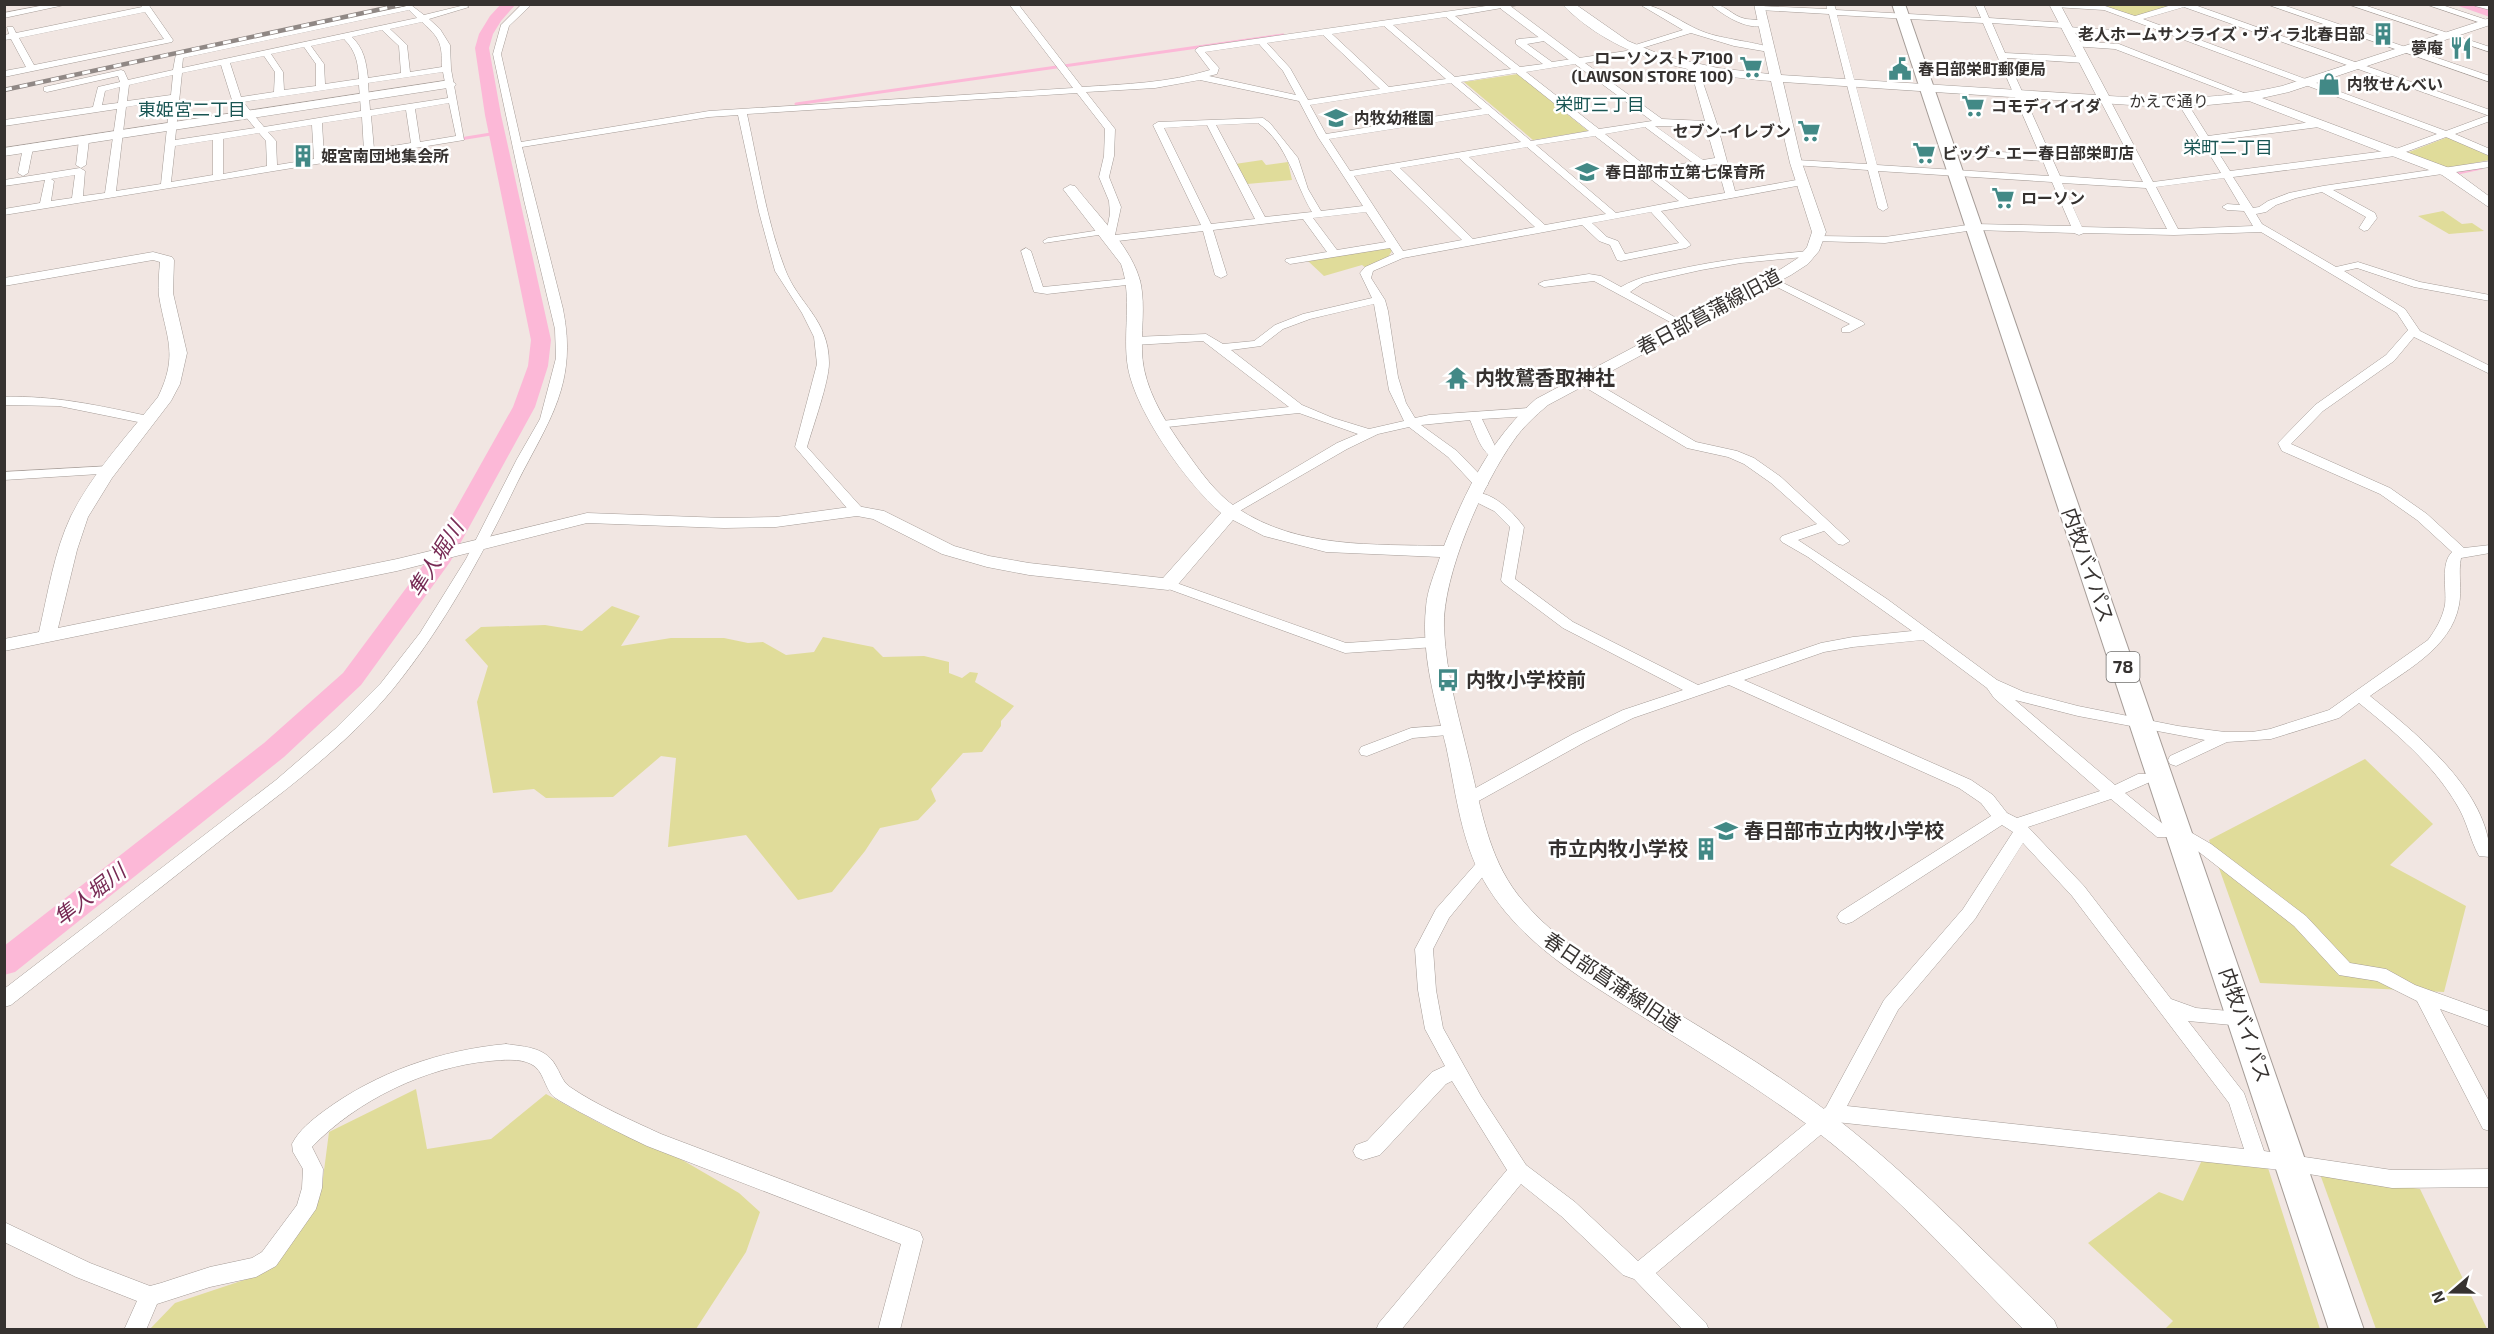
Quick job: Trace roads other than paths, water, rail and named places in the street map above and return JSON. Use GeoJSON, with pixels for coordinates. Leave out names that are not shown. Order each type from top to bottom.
{"type":"FeatureCollection","features":[{"type":"Feature","properties":{"kind":"main road","name":"内牧バイパス"},"geometry":{"type":"LineString","coordinates":[[1900,10],[2143,724],[2172,832],[2243,1018],[2347,1329]]}},
{"type":"Feature","properties":{"kind":"street"},"geometry":{"type":"LineString","coordinates":[[31,68],[4,17],[64,4]]}},
{"type":"Feature","properties":{"kind":"street"},"geometry":{"type":"LineString","coordinates":[[166,186],[179,56],[422,4]]}},
{"type":"Feature","properties":{"kind":"street"},"geometry":{"type":"LineString","coordinates":[[97,109],[101,89],[422,19],[465,7],[462,4]]}},
{"type":"Feature","properties":{"kind":"street"},"geometry":{"type":"LineString","coordinates":[[4,1000],[273,791],[341,733],[386,687],[426,636],[473,559],[479,543],[546,419],[562,358],[561,329],[557,309],[529,200],[497,54],[499,34],[506,23],[528,4]]}},
{"type":"Feature","properties":{"kind":"street"},"geometry":{"type":"LineString","coordinates":[[1013,4],[1078,91],[1105,120],[1110,129],[1109,156],[1104,177],[1115,197],[1117,212],[1106,235]]}},
{"type":"Feature","properties":{"kind":"street"},"geometry":{"type":"LineString","coordinates":[[518,145],[742,111],[1078,91],[1155,84],[1200,77],[1214,72],[1215,68],[1199,50],[1521,4]]}},
{"type":"Feature","properties":{"kind":"street","name":"かえで通り"},"geometry":{"type":"LineString","coordinates":[[1567,4],[1610,34],[1639,50],[1694,67],[1777,78],[2182,103],[2249,97],[2307,82],[2488,22]]}},
{"type":"Feature","properties":{"kind":"street"},"geometry":{"type":"LineString","coordinates":[[1643,4],[1689,31],[1721,42],[1770,49]]}},
{"type":"Feature","properties":{"kind":"street"},"geometry":{"type":"LineString","coordinates":[[1714,4],[1741,21],[1765,23]]}},
{"type":"Feature","properties":{"kind":"street"},"geometry":{"type":"LineString","coordinates":[[1979,4],[2079,232]]}},
{"type":"Feature","properties":{"kind":"street"},"geometry":{"type":"LineString","coordinates":[[2054,4],[2099,7],[2136,19],[2446,134],[2490,153]]}},
{"type":"Feature","properties":{"kind":"street"},"geometry":{"type":"LineString","coordinates":[[2054,4],[2174,232]]}},
{"type":"Feature","properties":{"kind":"street"},"geometry":{"type":"LineString","coordinates":[[2270,4],[2490,79]]}},
{"type":"Feature","properties":{"kind":"street"},"geometry":{"type":"LineString","coordinates":[[2350,4],[2490,50]]}},
{"type":"Feature","properties":{"kind":"street"},"geometry":{"type":"LineString","coordinates":[[2428,4],[2488,22]]}},
{"type":"Feature","properties":{"kind":"street"},"geometry":{"type":"LineString","coordinates":[[2478,4],[2490,8]]}},
{"type":"Feature","properties":{"kind":"street"},"geometry":{"type":"LineString","coordinates":[[2136,19],[2185,5],[2490,113]]}},
{"type":"Feature","properties":{"kind":"street"},"geometry":{"type":"LineString","coordinates":[[1814,247],[1816,221],[1799,172],[1760,6],[1900,10],[2114,33]]}},
{"type":"Feature","properties":{"kind":"street"},"geometry":{"type":"LineString","coordinates":[[4,38],[146,7],[176,49]]}},
{"type":"Feature","properties":{"kind":"street"},"geometry":{"type":"LineString","coordinates":[[4,212],[461,138],[447,69],[446,45],[437,31],[411,7]]}},
{"type":"Feature","properties":{"kind":"street"},"geometry":{"type":"LineString","coordinates":[[1505,7],[1660,122]]}},
{"type":"Feature","properties":{"kind":"street"},"geometry":{"type":"LineString","coordinates":[[1831,8],[1883,208]]}},
{"type":"Feature","properties":{"kind":"street"},"geometry":{"type":"LineString","coordinates":[[1448,15],[1687,203]]}},
{"type":"Feature","properties":{"kind":"street"},"geometry":{"type":"LineString","coordinates":[[1386,24],[1614,216]]}},
{"type":"Feature","properties":{"kind":"street"},"geometry":{"type":"LineString","coordinates":[[315,27],[327,40]]}},
{"type":"Feature","properties":{"kind":"street"},"geometry":{"type":"LineString","coordinates":[[384,27],[403,45],[406,75]]}},
{"type":"Feature","properties":{"kind":"street"},"geometry":{"type":"LineString","coordinates":[[1200,77],[1304,101],[1454,80],[1639,50],[1689,31]]}},
{"type":"Feature","properties":{"kind":"street"},"geometry":{"type":"LineString","coordinates":[[1325,32],[1387,90]]}},
{"type":"Feature","properties":{"kind":"street"},"geometry":{"type":"LineString","coordinates":[[346,36],[362,57],[369,153]]}},
{"type":"Feature","properties":{"kind":"street"},"geometry":{"type":"LineString","coordinates":[[1547,38],[1519,42],[1550,65]]}},
{"type":"Feature","properties":{"kind":"street"},"geometry":{"type":"LineString","coordinates":[[4,74],[170,40]]}},
{"type":"Feature","properties":{"kind":"street"},"geometry":{"type":"LineString","coordinates":[[1262,42],[1287,70],[1323,137],[1400,255]]}},
{"type":"Feature","properties":{"kind":"street"},"geometry":{"type":"LineString","coordinates":[[306,44],[320,64],[321,87]]}},
{"type":"Feature","properties":{"kind":"street"},"geometry":{"type":"LineString","coordinates":[[2075,44],[2116,46],[2447,172],[2490,204]]}},
{"type":"Feature","properties":{"kind":"street"},"geometry":{"type":"LineString","coordinates":[[266,53],[279,72],[279,94]]}},
{"type":"Feature","properties":{"kind":"street"},"geometry":{"type":"LineString","coordinates":[[2001,55],[2084,60]]}},
{"type":"Feature","properties":{"kind":"street"},"geometry":{"type":"LineString","coordinates":[[225,62],[237,100],[271,141],[272,169]]}},
{"type":"Feature","properties":{"kind":"street"},"geometry":{"type":"LineString","coordinates":[[1694,67],[1731,195]]}},
{"type":"Feature","properties":{"kind":"street"},"geometry":{"type":"LineString","coordinates":[[237,100],[447,69]]}},
{"type":"Feature","properties":{"kind":"street"},"geometry":{"type":"LineString","coordinates":[[17,71],[23,81]]}},
{"type":"Feature","properties":{"kind":"street"},"geometry":{"type":"LineString","coordinates":[[47,89],[122,73],[125,83],[110,195]]}},
{"type":"Feature","properties":{"kind":"street"},"geometry":{"type":"LineString","coordinates":[[4,152],[450,84]]}},
{"type":"Feature","properties":{"kind":"street"},"geometry":{"type":"LineString","coordinates":[[4,123],[174,97]]}},
{"type":"Feature","properties":{"kind":"street"},"geometry":{"type":"LineString","coordinates":[[170,144],[453,100]]}},
{"type":"Feature","properties":{"kind":"street"},"geometry":{"type":"LineString","coordinates":[[2182,103],[2262,229],[2336,270],[2401,311],[2416,333],[2490,371]]}},
{"type":"Feature","properties":{"kind":"street"},"geometry":{"type":"LineString","coordinates":[[410,106],[416,145]]}},
{"type":"Feature","properties":{"kind":"street"},"geometry":{"type":"LineString","coordinates":[[742,111],[764,212],[780,271],[808,313],[820,337],[823,364],[801,447],[857,511]]}},
{"type":"Feature","properties":{"kind":"street"},"geometry":{"type":"LineString","coordinates":[[1323,137],[1490,111]]}},
{"type":"Feature","properties":{"kind":"street"},"geometry":{"type":"LineString","coordinates":[[1952,162],[2056,179],[2149,185],[2395,153],[2490,118]]}},
{"type":"Feature","properties":{"kind":"street"},"geometry":{"type":"LineString","coordinates":[[1221,275],[1207,226],[1158,125],[1260,120],[1267,124],[1293,158],[1303,189],[1318,214]]}},
{"type":"Feature","properties":{"kind":"street"},"geometry":{"type":"LineString","coordinates":[[317,121],[320,161]]}},
{"type":"Feature","properties":{"kind":"street"},"geometry":{"type":"LineString","coordinates":[[1348,174],[1660,122],[1712,124]]}},
{"type":"Feature","properties":{"kind":"street"},"geometry":{"type":"LineString","coordinates":[[1210,123],[1261,220]]}},
{"type":"Feature","properties":{"kind":"street"},"geometry":{"type":"LineString","coordinates":[[1647,124],[1701,164]]}},
{"type":"Feature","properties":{"kind":"street"},"geometry":{"type":"LineString","coordinates":[[2204,139],[2319,124]]}},
{"type":"Feature","properties":{"kind":"street"},"geometry":{"type":"LineString","coordinates":[[218,136],[218,178]]}},
{"type":"Feature","properties":{"kind":"street"},"geometry":{"type":"LineString","coordinates":[[81,165],[84,140]]}},
{"type":"Feature","properties":{"kind":"street"},"geometry":{"type":"LineString","coordinates":[[23,173],[28,148]]}},
{"type":"Feature","properties":{"kind":"street"},"geometry":{"type":"LineString","coordinates":[[1461,155],[1542,228]]}},
{"type":"Feature","properties":{"kind":"street"},"geometry":{"type":"LineString","coordinates":[[1696,690],[1568,625],[1508,580],[1517,527],[1508,513],[1478,490],[1449,451],[1411,421],[1398,398],[1392,377],[1379,300],[1365,278],[1365,273],[1400,255],[1731,195],[1799,172],[2048,158]]}},
{"type":"Feature","properties":{"kind":"street"},"geometry":{"type":"LineString","coordinates":[[1648,173],[1722,160]]}},
{"type":"Feature","properties":{"kind":"street"},"geometry":{"type":"LineString","coordinates":[[2227,207],[2262,210],[2272,203],[2293,195],[2389,177],[2447,172],[2490,164]]}},
{"type":"Feature","properties":{"kind":"street"},"geometry":{"type":"LineString","coordinates":[[1393,167],[1469,242]]}},
{"type":"Feature","properties":{"kind":"street"},"geometry":{"type":"LineString","coordinates":[[4,183],[80,171],[77,201]]}},
{"type":"Feature","properties":{"kind":"street"},"geometry":{"type":"LineString","coordinates":[[45,206],[49,181]]}},
{"type":"Feature","properties":{"kind":"street"},"geometry":{"type":"LineString","coordinates":[[1070,189],[1128,263],[1135,281],[1134,341],[1136,369],[1142,392],[1204,489],[1218,504],[1270,532],[1326,547],[1451,552]]}},
{"type":"Feature","properties":{"kind":"street"},"geometry":{"type":"LineString","coordinates":[[2323,189],[2371,215],[2372,218],[2364,228]]}},
{"type":"Feature","properties":{"kind":"street"},"geometry":{"type":"LineString","coordinates":[[1048,241],[1371,208]]}},
{"type":"Feature","properties":{"kind":"street"},"geometry":{"type":"LineString","coordinates":[[1584,221],[1603,239],[1614,243],[1621,258],[1686,244],[1654,209]]}},
{"type":"Feature","properties":{"kind":"street"},"geometry":{"type":"LineString","coordinates":[[1305,215],[1334,254]]}},
{"type":"Feature","properties":{"kind":"street"},"geometry":{"type":"LineString","coordinates":[[1621,292],[1640,280],[1701,267],[1814,247],[1885,240],[1974,227],[2079,232],[2262,229]]}},
{"type":"Feature","properties":{"kind":"street"},"geometry":{"type":"LineString","coordinates":[[1290,261],[1392,244]]}},
{"type":"Feature","properties":{"kind":"street","name":"春日部菖蒲線旧道"},"geometry":{"type":"LineString","coordinates":[[1814,247],[1796,266],[1582,380],[1528,412],[1496,455],[1478,490],[1451,552],[1435,605],[1435,642],[1453,730],[1486,863],[1502,891],[1524,919],[1569,958],[1755,1075],[1827,1117],[2044,1329]]}},
{"type":"Feature","properties":{"kind":"street"},"geometry":{"type":"LineString","coordinates":[[1026,251],[1038,290],[1047,291],[1135,281]]}},
{"type":"Feature","properties":{"kind":"street"},"geometry":{"type":"LineString","coordinates":[[4,282],[153,256],[167,260],[166,293],[177,342],[178,363],[169,392],[110,470],[87,504],[78,523],[47,636]]}},
{"type":"Feature","properties":{"kind":"street"},"geometry":{"type":"LineString","coordinates":[[2336,270],[2358,266],[2418,285],[2490,298]]}},
{"type":"Feature","properties":{"kind":"street"},"geometry":{"type":"LineString","coordinates":[[1544,285],[1589,277],[1597,278],[1683,326]]}},
{"type":"Feature","properties":{"kind":"street"},"geometry":{"type":"LineString","coordinates":[[1771,280],[1859,324],[1846,330]]}},
{"type":"Feature","properties":{"kind":"street"},"geometry":{"type":"LineString","coordinates":[[1220,348],[1257,344],[1279,327],[1307,316],[1379,300]]}},
{"type":"Feature","properties":{"kind":"street"},"geometry":{"type":"LineString","coordinates":[[2416,333],[2411,333],[2390,358],[2319,408],[2284,443],[2288,448],[2385,491],[2422,517],[2461,552]]}},
{"type":"Feature","properties":{"kind":"street"},"geometry":{"type":"LineString","coordinates":[[1134,341],[1206,337],[1278,395],[1301,410],[1370,433]]}},
{"type":"Feature","properties":{"kind":"street"},"geometry":{"type":"LineString","coordinates":[[1582,380],[1692,446],[1732,454],[1749,461],[1776,480],[1843,541]]}},
{"type":"Feature","properties":{"kind":"street"},"geometry":{"type":"LineString","coordinates":[[4,400],[44,400],[81,405],[148,420]]}},
{"type":"Feature","properties":{"kind":"street"},"geometry":{"type":"LineString","coordinates":[[1162,425],[1205,418],[1301,410]]}},
{"type":"Feature","properties":{"kind":"street"},"geometry":{"type":"LineString","coordinates":[[1168,584],[1231,512],[1342,446],[1370,433],[1411,421],[1528,412]]}},
{"type":"Feature","properties":{"kind":"street"},"geometry":{"type":"LineString","coordinates":[[1474,415],[1489,448],[1496,455]]}},
{"type":"Feature","properties":{"kind":"street"},"geometry":{"type":"LineString","coordinates":[[4,476],[110,470]]}},
{"type":"Feature","properties":{"kind":"street"},"geometry":{"type":"LineString","coordinates":[[4,645],[397,565],[587,518],[724,524],[776,522],[857,511],[878,515],[948,550],[987,561],[1029,569],[1168,584],[1345,648],[1435,642]]}},
{"type":"Feature","properties":{"kind":"street"},"geometry":{"type":"LineString","coordinates":[[1826,526],[1787,539],[1813,554],[1882,602],[1992,684],[2044,704],[2201,735],[2225,737],[2252,737],[2306,724],[2334,714],[2360,696],[2433,643],[2446,627],[2452,604],[2455,556],[2461,552],[2490,549]]}},
{"type":"Feature","properties":{"kind":"street"},"geometry":{"type":"LineString","coordinates":[[1469,799],[1608,724],[1696,690],[1821,648],[1853,642],[1924,635]]}},
{"type":"Feature","properties":{"kind":"street"},"geometry":{"type":"LineString","coordinates":[[1729,679],[1965,784],[1988,799],[2078,891],[2237,1099],[2257,1158]]}},
{"type":"Feature","properties":{"kind":"street"},"geometry":{"type":"LineString","coordinates":[[1992,684],[1999,694],[2022,715],[2114,792],[2300,921],[2345,970],[2380,974],[2424,996],[2490,1020]]}},
{"type":"Feature","properties":{"kind":"street"},"geometry":{"type":"LineString","coordinates":[[2360,696],[2426,751],[2446,773],[2465,800],[2480,830],[2485,852]]}},
{"type":"Feature","properties":{"kind":"street"},"geometry":{"type":"LineString","coordinates":[[1367,751],[1410,733],[1453,730]]}},
{"type":"Feature","properties":{"kind":"street"},"geometry":{"type":"LineString","coordinates":[[2176,760],[2225,737]]}},
{"type":"Feature","properties":{"kind":"street"},"geometry":{"type":"LineString","coordinates":[[1846,917],[2013,825],[2114,792],[2144,778]]}},
{"type":"Feature","properties":{"kind":"street"},"geometry":{"type":"LineString","coordinates":[[1641,1272],[1827,1117],[1891,1005],[1969,914],[2013,825]]}},
{"type":"Feature","properties":{"kind":"street"},"geometry":{"type":"LineString","coordinates":[[1486,863],[1442,914],[1424,949],[1427,990],[1434,1029],[1474,1102],[1519,1171],[1568,1209],[1630,1268],[1641,1272],[1698,1329]]}},
{"type":"Feature","properties":{"kind":"street"},"geometry":{"type":"LineString","coordinates":[[2424,996],[2490,1123]]}},
{"type":"Feature","properties":{"kind":"street"},"geometry":{"type":"LineString","coordinates":[[2165,1003],[2180,1012],[2192,1015],[2243,1018]]}},
{"type":"Feature","properties":{"kind":"street"},"geometry":{"type":"LineString","coordinates":[[4,1231],[83,1270],[150,1296],[210,1277],[256,1267],[269,1259],[306,1209],[312,1188],[313,1169],[303,1152],[303,1144],[310,1134],[330,1116],[385,1084],[420,1071],[474,1056],[514,1052],[542,1060],[549,1066],[554,1086],[621,1125],[912,1239],[889,1329]]}},
{"type":"Feature","properties":{"kind":"street"},"geometry":{"type":"LineString","coordinates":[[1363,1151],[1373,1149],[1439,1077],[1456,1070]]}},
{"type":"Feature","properties":{"kind":"street"},"geometry":{"type":"LineString","coordinates":[[1827,1117],[2257,1158],[2392,1179],[2490,1178]]}},
{"type":"Feature","properties":{"kind":"street"},"geometry":{"type":"LineString","coordinates":[[1387,1329],[1519,1171]]}},
{"type":"Feature","properties":{"kind":"street"},"geometry":{"type":"LineString","coordinates":[[135,1329],[150,1296]]}},
{"type":"Feature","properties":{"kind":"waterway","name":"隼人堀川"},"geometry":{"type":"LineString","coordinates":[[4,963],[274,750],[352,679],[438,562],[524,407],[538,366],[541,340],[493,115],[482,48],[486,34],[495,19],[509,4]]}},
{"type":"Feature","properties":{"kind":"waterway"},"geometry":{"type":"LineString","coordinates":[[2460,4],[2490,13]]}},
{"type":"Feature","properties":{"kind":"waterway"},"geometry":{"type":"LineString","coordinates":[[796,104],[1283,35]]}},
{"type":"Feature","properties":{"kind":"waterway"},"geometry":{"type":"LineString","coordinates":[[460,139],[497,133]]}},
{"type":"Feature","properties":{"kind":"waterway"},"geometry":{"type":"LineString","coordinates":[[2458,173],[2481,168]]}},
{"type":"Feature","properties":{"kind":"railway"},"geometry":{"type":"LineString","coordinates":[[4,90],[405,4]]}},
{"type":"Feature","properties":{"kind":"place","name":"老人ホームサンライズ・ヴィラ北春日部"},"geometry":{"type":"Point","coordinates":[2383,34]}},
{"type":"Feature","properties":{"kind":"place","name":"夢庵"},"geometry":{"type":"Point","coordinates":[2461,48]}},
{"type":"Feature","properties":{"kind":"place","name":"ローソンストア100 (LAWSON STORE 100)"},"geometry":{"type":"Point","coordinates":[1751,67]}},
{"type":"Feature","properties":{"kind":"place","name":"春日部栄町郵便局"},"geometry":{"type":"Point","coordinates":[1900,69]}},
{"type":"Feature","properties":{"kind":"place","name":"内牧せんべい"},"geometry":{"type":"Point","coordinates":[2329,84]}},
{"type":"Feature","properties":{"kind":"place","name":"コモディイイダ"},"geometry":{"type":"Point","coordinates":[1973,106]}},
{"type":"Feature","properties":{"kind":"place","name":"内牧幼稚園"},"geometry":{"type":"Point","coordinates":[1336,118]}},
{"type":"Feature","properties":{"kind":"place","name":"セブン-イレブン"},"geometry":{"type":"Point","coordinates":[1809,131]}},
{"type":"Feature","properties":{"kind":"place","name":"ビッグ・エー春日部栄町店"},"geometry":{"type":"Point","coordinates":[1924,153]}},
{"type":"Feature","properties":{"kind":"place","name":"姫宮南団地集会所"},"geometry":{"type":"Point","coordinates":[303,156]}},
{"type":"Feature","properties":{"kind":"place","name":"春日部市立第七保育所"},"geometry":{"type":"Point","coordinates":[1587,172]}},
{"type":"Feature","properties":{"kind":"place","name":"ローソン"},"geometry":{"type":"Point","coordinates":[2003,198]}},
{"type":"Feature","properties":{"kind":"place","name":"内牧鷲香取神社"},"geometry":{"type":"Point","coordinates":[1457,378]}},
{"type":"Feature","properties":{"kind":"place","name":"内牧小学校前"},"geometry":{"type":"Point","coordinates":[1448,680]}},
{"type":"Feature","properties":{"kind":"place","name":"春日部市立内牧小学校"},"geometry":{"type":"Point","coordinates":[1726,831]}},
{"type":"Feature","properties":{"kind":"place","name":"市立内牧小学校"},"geometry":{"type":"Point","coordinates":[1706,849]}},
{"type":"Feature","properties":{"kind":"district","name":"栄町三丁目"},"geometry":{"type":"Point","coordinates":[1600,105]}},
{"type":"Feature","properties":{"kind":"district","name":"東姫宮二丁目"},"geometry":{"type":"Point","coordinates":[192,110]}},
{"type":"Feature","properties":{"kind":"district","name":"栄町二丁目"},"geometry":{"type":"Point","coordinates":[2228,148]}}]}
